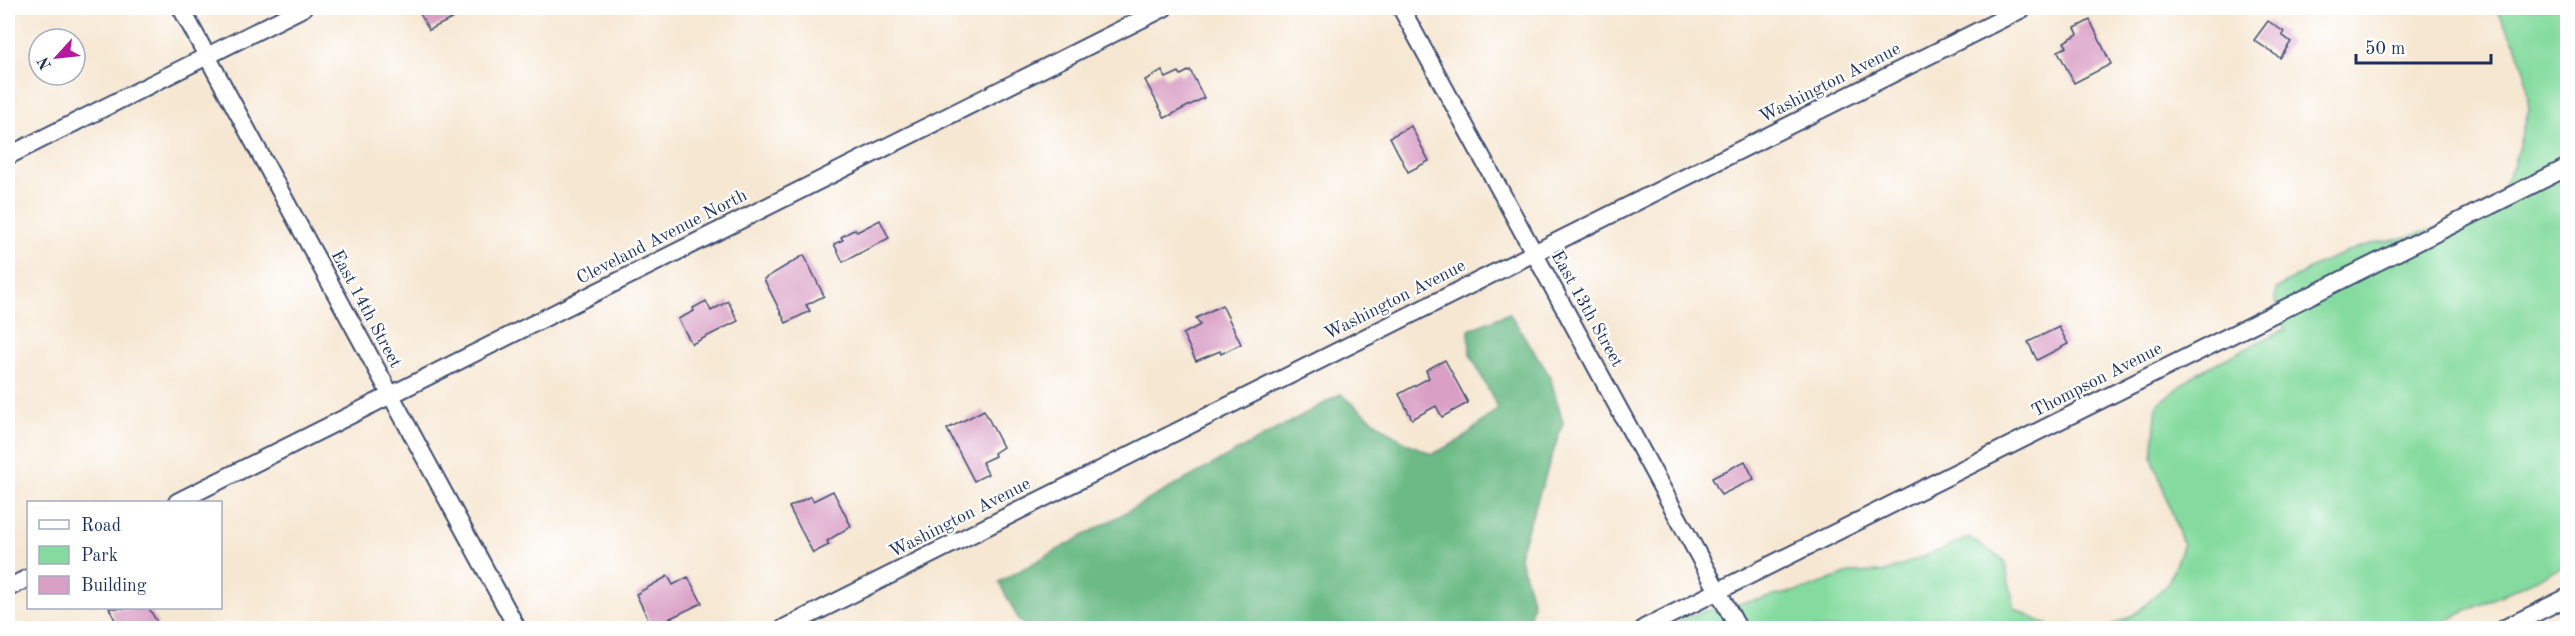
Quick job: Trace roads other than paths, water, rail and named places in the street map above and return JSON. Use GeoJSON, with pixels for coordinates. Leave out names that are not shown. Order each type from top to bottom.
{"type":"FeatureCollection","features":[{"type":"Feature","properties":{"kind":"street","name":"East 14th Street"},"geometry":{"type":"LineString","coordinates":[[181,8],[517,628]]}},
{"type":"Feature","properties":{"kind":"street"},"geometry":{"type":"LineString","coordinates":[[8,156],[303,8]]}},
{"type":"Feature","properties":{"kind":"street","name":"Cleveland Avenue North"},"geometry":{"type":"LineString","coordinates":[[179,501],[1164,8]]}},
{"type":"Feature","properties":{"kind":"street","name":"East 13th Street"},"geometry":{"type":"LineString","coordinates":[[1401,8],[1738,628]]}},
{"type":"Feature","properties":{"kind":"street","name":"Washington Avenue"},"geometry":{"type":"LineString","coordinates":[[784,628],[2024,8]]}},
{"type":"Feature","properties":{"kind":"street","name":"Thompson Avenue"},"geometry":{"type":"LineString","coordinates":[[1644,628],[2568,167]]}},
{"type":"Feature","properties":{"kind":"street"},"geometry":{"type":"LineString","coordinates":[[8,588],[27,578]]}},
{"type":"Feature","properties":{"kind":"street"},"geometry":{"type":"LineString","coordinates":[[2505,628],[2568,597]]}}]}
